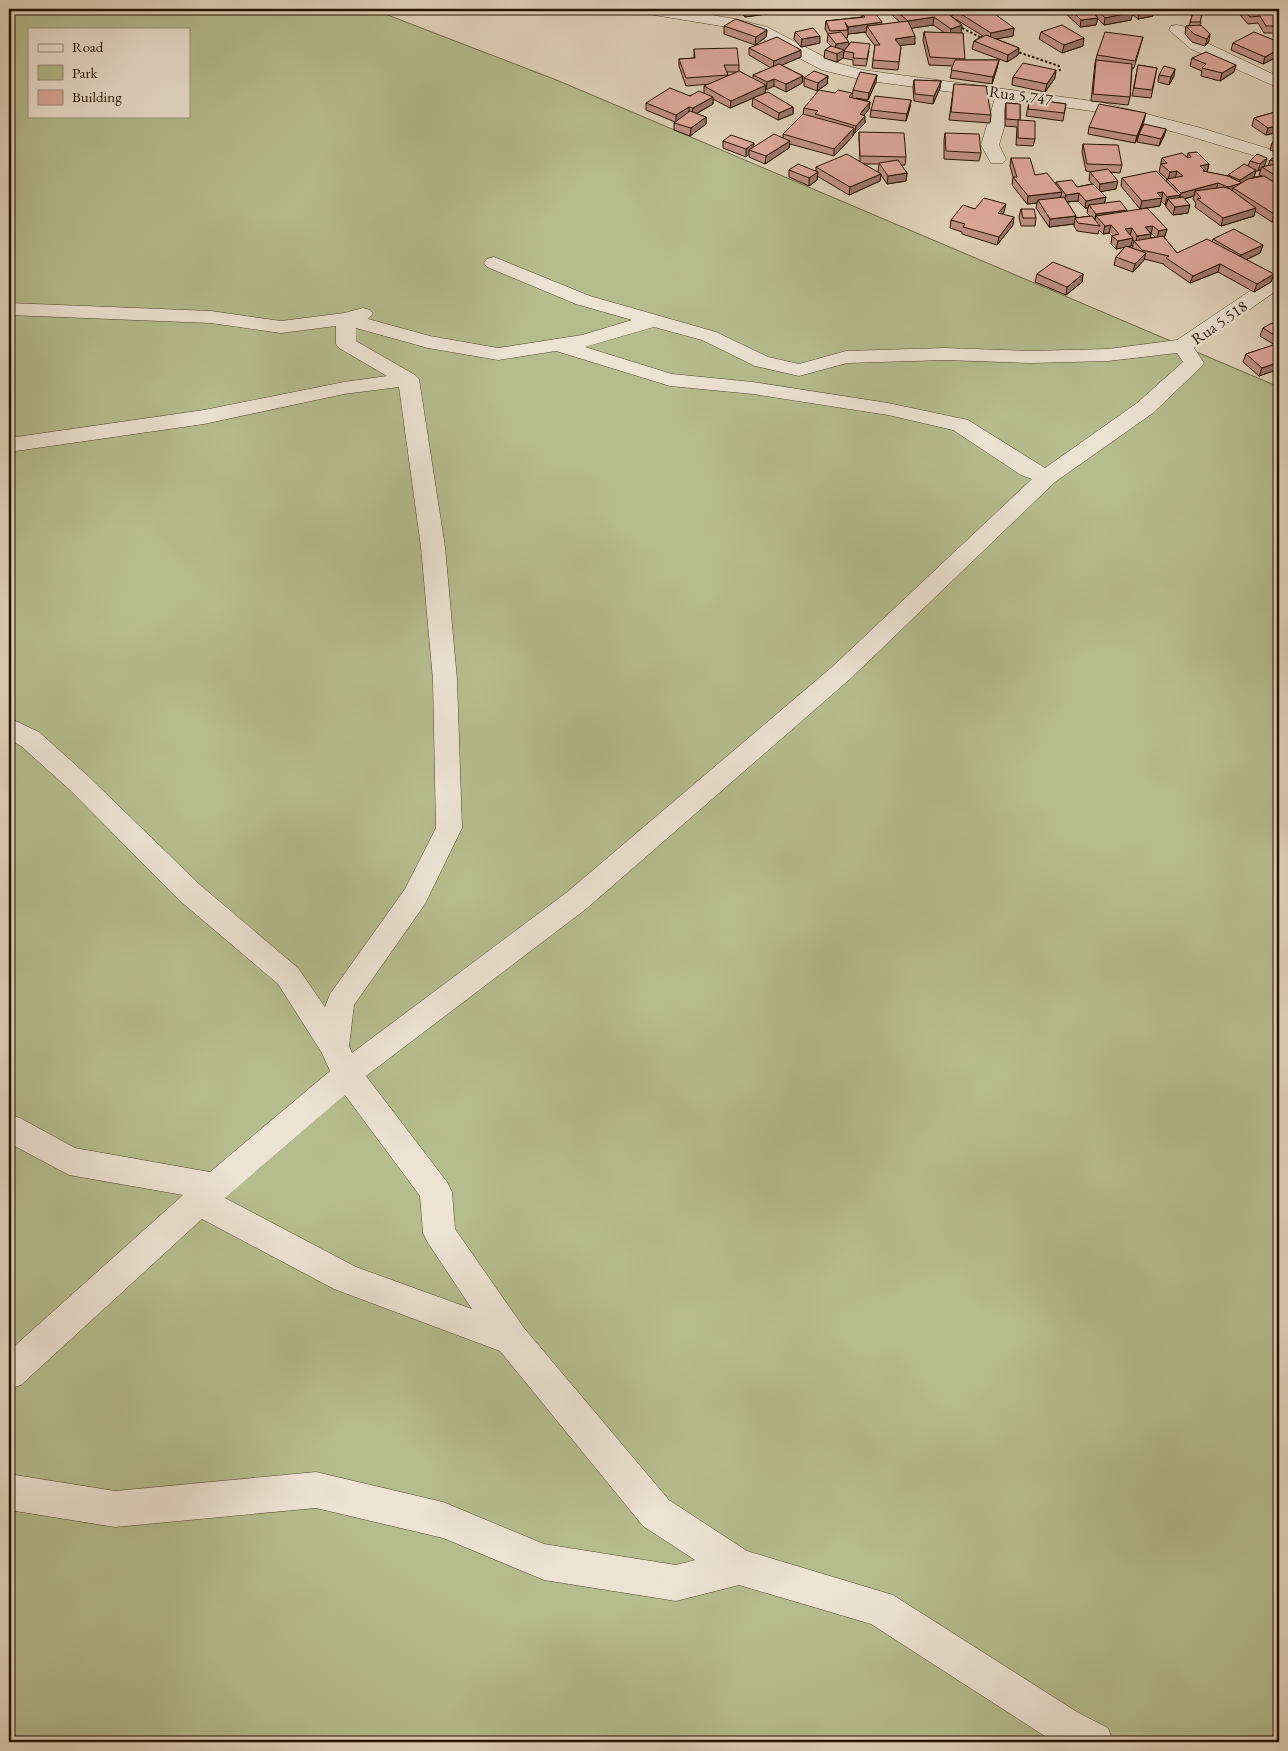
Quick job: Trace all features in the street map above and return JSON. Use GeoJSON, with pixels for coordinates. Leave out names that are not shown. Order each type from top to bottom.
{"type":"FeatureCollection","features":[{"type":"Feature","properties":{"kind":"street"},"geometry":{"type":"LineString","coordinates":[[9,10],[13,9]]}},
{"type":"Feature","properties":{"kind":"street","name":"Rua 5.747"},"geometry":{"type":"LineString","coordinates":[[648,9],[729,22],[760,31],[828,66],[863,75],[1100,107],[1195,132],[1279,158]]}},
{"type":"Feature","properties":{"kind":"street"},"geometry":{"type":"LineString","coordinates":[[1177,30],[1197,45],[1279,83]]}},
{"type":"Feature","properties":{"kind":"street"},"geometry":{"type":"LineString","coordinates":[[997,159],[990,145],[1004,93]]}},
{"type":"Feature","properties":{"kind":"street"},"geometry":{"type":"LineString","coordinates":[[9,1373],[207,1194],[347,1074],[584,895],[842,673],[1047,477],[1145,408],[1194,363],[1183,346],[1108,355],[1030,357],[945,354],[846,357],[799,370],[762,362],[708,336],[583,300],[494,263]]}},
{"type":"Feature","properties":{"kind":"street","name":"Rua 5.518"},"geometry":{"type":"LineString","coordinates":[[1183,346],[1279,280]]}},
{"type":"Feature","properties":{"kind":"street"},"geometry":{"type":"LineString","coordinates":[[9,309],[211,317],[281,327],[355,316],[428,342],[498,354],[584,341],[652,321]]}},
{"type":"Feature","properties":{"kind":"street"},"geometry":{"type":"LineString","coordinates":[[355,316],[346,344],[408,379]]}},
{"type":"Feature","properties":{"kind":"street"},"geometry":{"type":"LineString","coordinates":[[556,345],[670,380],[754,388],[888,409],[960,425],[1029,470],[1047,477]]}},
{"type":"Feature","properties":{"kind":"street"},"geometry":{"type":"LineString","coordinates":[[9,445],[204,417],[344,388],[408,379]]}},
{"type":"Feature","properties":{"kind":"street"},"geometry":{"type":"LineString","coordinates":[[334,1046],[340,1002],[415,896],[449,828],[445,680],[433,547],[408,379]]}},
{"type":"Feature","properties":{"kind":"street"},"geometry":{"type":"LineString","coordinates":[[9,726],[37,745],[79,783],[189,892],[288,976],[334,1046],[347,1074],[436,1192],[439,1233],[512,1339],[656,1513],[739,1567],[880,1608],[1064,1726],[1094,1742]]}},
{"type":"Feature","properties":{"kind":"street"},"geometry":{"type":"LineString","coordinates":[[9,1127],[69,1161],[207,1194],[346,1278],[512,1339]]}},
{"type":"Feature","properties":{"kind":"street"},"geometry":{"type":"LineString","coordinates":[[9,1492],[115,1509],[316,1490],[444,1520],[544,1562],[676,1583],[739,1567]]}},
{"type":"Feature","properties":{"kind":"path"},"geometry":{"type":"LineString","coordinates":[[957,25],[990,41]]}},
{"type":"Feature","properties":{"kind":"path"},"geometry":{"type":"LineString","coordinates":[[1007,48],[1059,66],[1065,101]]}},
{"type":"Feature","properties":{"kind":"green space"},"geometry":{"type":"Polygon","coordinates":[[[23,9],[372,9],[559,81],[1279,387],[1279,1742],[9,1742],[9,15],[23,9]]]}},
{"type":"Feature","properties":{"kind":"building"},"geometry":{"type":"Polygon","coordinates":[[[894,9],[942,9],[962,25],[951,29],[934,17],[908,21],[894,9]]]}},
{"type":"Feature","properties":{"kind":"building"},"geometry":{"type":"Polygon","coordinates":[[[953,9],[988,9],[1014,28],[991,33],[953,9]]]}},
{"type":"Feature","properties":{"kind":"building"},"geometry":{"type":"Polygon","coordinates":[[[1070,9],[1097,9],[1091,10],[1098,18],[1081,20],[1070,9]]]}},
{"type":"Feature","properties":{"kind":"building"},"geometry":{"type":"Polygon","coordinates":[[[1097,9],[1129,9],[1133,12],[1105,18],[1097,9]]]}},
{"type":"Feature","properties":{"kind":"building"},"geometry":{"type":"Polygon","coordinates":[[[1137,9],[1154,9],[1139,11],[1137,9]]]}},
{"type":"Feature","properties":{"kind":"building"},"geometry":{"type":"Polygon","coordinates":[[[1243,9],[1275,9],[1279,13],[1279,26],[1266,26],[1260,16],[1250,17],[1243,9]]]}},
{"type":"Feature","properties":{"kind":"building"},"geometry":{"type":"Polygon","coordinates":[[[874,12],[882,22],[848,27],[845,22],[848,30],[830,31],[826,21],[865,17],[862,14],[874,12]]]}},
{"type":"Feature","properties":{"kind":"building"},"geometry":{"type":"Polygon","coordinates":[[[1193,13],[1202,15],[1200,22],[1190,22],[1193,13]]]}},
{"type":"Feature","properties":{"kind":"building"},"geometry":{"type":"Polygon","coordinates":[[[736,19],[767,30],[756,37],[724,26],[736,19]]]}},
{"type":"Feature","properties":{"kind":"building"},"geometry":{"type":"Polygon","coordinates":[[[908,21],[915,36],[895,39],[901,47],[899,62],[873,60],[875,45],[880,45],[867,26],[908,21]]]}},
{"type":"Feature","properties":{"kind":"building"},"geometry":{"type":"Polygon","coordinates":[[[1062,25],[1084,38],[1064,45],[1041,32],[1062,25]]]}},
{"type":"Feature","properties":{"kind":"building"},"geometry":{"type":"Polygon","coordinates":[[[1201,25],[1210,34],[1207,39],[1194,34],[1186,26],[1201,25]]]}},
{"type":"Feature","properties":{"kind":"building"},"geometry":{"type":"Polygon","coordinates":[[[813,28],[820,36],[802,39],[795,32],[813,28]]]}},
{"type":"Feature","properties":{"kind":"building"},"geometry":{"type":"Polygon","coordinates":[[[841,32],[849,42],[836,44],[828,34],[841,32]]]}},
{"type":"Feature","properties":{"kind":"building"},"geometry":{"type":"Polygon","coordinates":[[[924,32],[963,33],[965,59],[930,57],[924,32]]]}},
{"type":"Feature","properties":{"kind":"building"},"geometry":{"type":"Polygon","coordinates":[[[1105,32],[1143,37],[1135,61],[1097,55],[1105,32]]]}},
{"type":"Feature","properties":{"kind":"building"},"geometry":{"type":"Polygon","coordinates":[[[1254,32],[1279,42],[1279,49],[1265,57],[1233,43],[1254,32]]]}},
{"type":"Feature","properties":{"kind":"building"},"geometry":{"type":"Polygon","coordinates":[[[986,35],[1019,48],[1008,55],[974,41],[986,35]]]}},
{"type":"Feature","properties":{"kind":"building"},"geometry":{"type":"Polygon","coordinates":[[[777,37],[801,50],[774,61],[749,48],[777,37]]]}},
{"type":"Feature","properties":{"kind":"building"},"geometry":{"type":"Polygon","coordinates":[[[851,42],[870,44],[867,59],[853,58],[854,53],[844,51],[851,42]]]}},
{"type":"Feature","properties":{"kind":"building"},"geometry":{"type":"Polygon","coordinates":[[[831,46],[844,50],[837,54],[825,50],[831,46]]]}},
{"type":"Feature","properties":{"kind":"building"},"geometry":{"type":"Polygon","coordinates":[[[737,48],[739,65],[724,65],[728,75],[686,78],[679,59],[695,58],[694,49],[737,48]]]}},
{"type":"Feature","properties":{"kind":"building"},"geometry":{"type":"Polygon","coordinates":[[[1206,52],[1236,65],[1222,73],[1202,68],[1206,64],[1192,58],[1206,52]]]}},
{"type":"Feature","properties":{"kind":"building"},"geometry":{"type":"Polygon","coordinates":[[[955,60],[999,60],[993,77],[951,70],[955,60]]]}},
{"type":"Feature","properties":{"kind":"building"},"geometry":{"type":"Polygon","coordinates":[[[1096,60],[1132,64],[1130,97],[1093,94],[1096,60]]]}},
{"type":"Feature","properties":{"kind":"building"},"geometry":{"type":"Polygon","coordinates":[[[1023,63],[1056,70],[1047,84],[1013,77],[1023,63]]]}},
{"type":"Feature","properties":{"kind":"building"},"geometry":{"type":"Polygon","coordinates":[[[779,64],[803,76],[786,84],[774,79],[767,82],[753,75],[779,64]]]}},
{"type":"Feature","properties":{"kind":"building"},"geometry":{"type":"Polygon","coordinates":[[[1138,65],[1157,68],[1152,90],[1134,88],[1138,65]]]}},
{"type":"Feature","properties":{"kind":"building"},"geometry":{"type":"Polygon","coordinates":[[[1164,66],[1175,69],[1171,77],[1159,75],[1164,66]]]}},
{"type":"Feature","properties":{"kind":"building"},"geometry":{"type":"Polygon","coordinates":[[[739,71],[766,85],[731,101],[704,86],[739,71]]]}},
{"type":"Feature","properties":{"kind":"building"},"geometry":{"type":"Polygon","coordinates":[[[814,71],[828,76],[818,83],[804,78],[814,71]]]}},
{"type":"Feature","properties":{"kind":"building"},"geometry":{"type":"Polygon","coordinates":[[[860,72],[877,75],[869,93],[853,90],[860,72]]]}},
{"type":"Feature","properties":{"kind":"building"},"geometry":{"type":"Polygon","coordinates":[[[914,80],[941,81],[934,96],[915,94],[914,80]]]}},
{"type":"Feature","properties":{"kind":"building"},"geometry":{"type":"Polygon","coordinates":[[[954,84],[986,86],[991,115],[951,112],[954,84]]]}},
{"type":"Feature","properties":{"kind":"building"},"geometry":{"type":"Polygon","coordinates":[[[670,88],[690,96],[699,91],[713,97],[693,108],[689,107],[676,115],[646,103],[670,88]]]}},
{"type":"Feature","properties":{"kind":"building"},"geometry":{"type":"Polygon","coordinates":[[[819,90],[835,93],[838,90],[852,93],[849,97],[870,102],[860,114],[865,116],[856,126],[815,114],[818,111],[804,108],[819,90]]]}},
{"type":"Feature","properties":{"kind":"building"},"geometry":{"type":"Polygon","coordinates":[[[768,92],[793,107],[779,113],[753,98],[768,92]]]}},
{"type":"Feature","properties":{"kind":"building"},"geometry":{"type":"Polygon","coordinates":[[[875,96],[911,100],[907,114],[871,110],[875,96]]]}},
{"type":"Feature","properties":{"kind":"building"},"geometry":{"type":"Polygon","coordinates":[[[1030,99],[1066,104],[1064,113],[1028,109],[1030,99]]]}},
{"type":"Feature","properties":{"kind":"building"},"geometry":{"type":"Polygon","coordinates":[[[1006,103],[1020,104],[1020,120],[1006,119],[1006,103]]]}},
{"type":"Feature","properties":{"kind":"building"},"geometry":{"type":"Polygon","coordinates":[[[1099,104],[1146,113],[1137,136],[1089,127],[1099,104]]]}},
{"type":"Feature","properties":{"kind":"building"},"geometry":{"type":"Polygon","coordinates":[[[690,111],[706,117],[691,128],[674,123],[690,111]]]}},
{"type":"Feature","properties":{"kind":"building"},"geometry":{"type":"Polygon","coordinates":[[[1279,111],[1279,125],[1268,128],[1254,118],[1279,111]]]}},
{"type":"Feature","properties":{"kind":"building"},"geometry":{"type":"Polygon","coordinates":[[[803,114],[854,128],[834,149],[783,134],[803,114]]]}},
{"type":"Feature","properties":{"kind":"building"},"geometry":{"type":"Polygon","coordinates":[[[1018,120],[1035,121],[1035,139],[1018,138],[1018,120]]]}},
{"type":"Feature","properties":{"kind":"building"},"geometry":{"type":"Polygon","coordinates":[[[1144,124],[1166,129],[1161,139],[1139,134],[1144,124]]]}},
{"type":"Feature","properties":{"kind":"building"},"geometry":{"type":"Polygon","coordinates":[[[859,132],[904,133],[906,157],[860,156],[859,132]]]}},
{"type":"Feature","properties":{"kind":"building"},"geometry":{"type":"Polygon","coordinates":[[[945,133],[979,134],[981,153],[946,151],[945,133]]]}},
{"type":"Feature","properties":{"kind":"building"},"geometry":{"type":"Polygon","coordinates":[[[774,134],[790,141],[766,156],[749,150],[774,134]]]}},
{"type":"Feature","properties":{"kind":"building"},"geometry":{"type":"Polygon","coordinates":[[[731,135],[754,143],[746,149],[723,141],[731,135]]]}},
{"type":"Feature","properties":{"kind":"building"},"geometry":{"type":"Polygon","coordinates":[[[1276,138],[1279,139],[1279,145],[1272,143],[1276,138]]]}},
{"type":"Feature","properties":{"kind":"building"},"geometry":{"type":"Polygon","coordinates":[[[1083,144],[1118,145],[1122,165],[1087,164],[1083,144]]]}},
{"type":"Feature","properties":{"kind":"building"},"geometry":{"type":"Polygon","coordinates":[[[1197,152],[1209,164],[1200,166],[1205,171],[1203,171],[1228,176],[1242,183],[1228,187],[1218,183],[1181,193],[1167,179],[1183,176],[1177,171],[1170,172],[1161,164],[1167,163],[1162,158],[1182,153],[1188,158],[1191,157],[1188,153],[1197,152]]]}},
{"type":"Feature","properties":{"kind":"building"},"geometry":{"type":"Polygon","coordinates":[[[847,154],[881,174],[850,187],[816,167],[847,154]]]}},
{"type":"Feature","properties":{"kind":"building"},"geometry":{"type":"Polygon","coordinates":[[[1257,154],[1267,158],[1260,164],[1250,161],[1257,154]]]}},
{"type":"Feature","properties":{"kind":"building"},"geometry":{"type":"Polygon","coordinates":[[[1279,155],[1279,163],[1270,160],[1279,155]]]}},
{"type":"Feature","properties":{"kind":"building"},"geometry":{"type":"Polygon","coordinates":[[[1011,158],[1030,158],[1035,175],[1047,173],[1062,192],[1028,196],[1013,177],[1017,177],[1011,158]]]}},
{"type":"Feature","properties":{"kind":"building"},"geometry":{"type":"Polygon","coordinates":[[[898,160],[907,173],[888,176],[879,163],[898,160]]]}},
{"type":"Feature","properties":{"kind":"building"},"geometry":{"type":"Polygon","coordinates":[[[798,164],[818,172],[809,178],[789,170],[798,164]]]}},
{"type":"Feature","properties":{"kind":"building"},"geometry":{"type":"Polygon","coordinates":[[[1244,164],[1256,170],[1240,180],[1228,175],[1244,164]]]}},
{"type":"Feature","properties":{"kind":"building"},"geometry":{"type":"Polygon","coordinates":[[[1276,164],[1279,166],[1279,178],[1262,167],[1276,164]]]}},
{"type":"Feature","properties":{"kind":"building"},"geometry":{"type":"Polygon","coordinates":[[[1108,169],[1118,181],[1100,184],[1090,172],[1108,169]]]}},
{"type":"Feature","properties":{"kind":"building"},"geometry":{"type":"Polygon","coordinates":[[[1156,171],[1180,195],[1167,197],[1163,192],[1157,193],[1162,198],[1142,201],[1122,178],[1156,171]]]}},
{"type":"Feature","properties":{"kind":"building"},"geometry":{"type":"Polygon","coordinates":[[[1264,176],[1279,185],[1279,213],[1274,214],[1233,188],[1248,179],[1264,176]]]}},
{"type":"Feature","properties":{"kind":"building"},"geometry":{"type":"Polygon","coordinates":[[[1072,180],[1077,187],[1093,184],[1106,197],[1086,201],[1079,193],[1066,195],[1056,182],[1072,180]]]}},
{"type":"Feature","properties":{"kind":"building"},"geometry":{"type":"Polygon","coordinates":[[[1224,187],[1230,189],[1256,208],[1223,218],[1197,199],[1201,198],[1195,191],[1224,187]]]}},
{"type":"Feature","properties":{"kind":"building"},"geometry":{"type":"Polygon","coordinates":[[[1064,197],[1076,216],[1050,219],[1038,200],[1064,197]]]}},
{"type":"Feature","properties":{"kind":"building"},"geometry":{"type":"Polygon","coordinates":[[[1183,197],[1190,205],[1175,207],[1168,199],[1183,197]]]}},
{"type":"Feature","properties":{"kind":"building"},"geometry":{"type":"Polygon","coordinates":[[[984,198],[1006,204],[998,213],[1014,217],[999,237],[963,227],[965,224],[951,220],[963,205],[975,209],[984,198]]]}},
{"type":"Feature","properties":{"kind":"building"},"geometry":{"type":"Polygon","coordinates":[[[1120,201],[1127,210],[1096,214],[1089,205],[1120,201]]]}},
{"type":"Feature","properties":{"kind":"building"},"geometry":{"type":"Polygon","coordinates":[[[1147,208],[1167,229],[1159,231],[1153,226],[1145,227],[1151,234],[1137,236],[1132,228],[1125,229],[1133,238],[1118,241],[1112,236],[1119,234],[1111,225],[1105,226],[1096,216],[1147,208]]]}},
{"type":"Feature","properties":{"kind":"building"},"geometry":{"type":"Polygon","coordinates":[[[1021,209],[1034,209],[1036,218],[1023,218],[1021,209]]]}},
{"type":"Feature","properties":{"kind":"building"},"geometry":{"type":"Polygon","coordinates":[[[1092,216],[1100,226],[1078,223],[1075,218],[1092,216]]]}},
{"type":"Feature","properties":{"kind":"building"},"geometry":{"type":"Polygon","coordinates":[[[1234,229],[1263,245],[1241,255],[1213,239],[1234,229]]]}},
{"type":"Feature","properties":{"kind":"building"},"geometry":{"type":"Polygon","coordinates":[[[1163,236],[1177,253],[1207,239],[1274,274],[1257,284],[1220,264],[1193,276],[1166,258],[1169,256],[1142,250],[1134,241],[1163,236]]]}},
{"type":"Feature","properties":{"kind":"building"},"geometry":{"type":"Polygon","coordinates":[[[1126,246],[1146,253],[1135,264],[1116,257],[1126,246]]]}},
{"type":"Feature","properties":{"kind":"building"},"geometry":{"type":"Polygon","coordinates":[[[1053,262],[1083,274],[1067,287],[1037,274],[1053,262]]]}},
{"type":"Feature","properties":{"kind":"building"},"geometry":{"type":"Polygon","coordinates":[[[1272,323],[1279,328],[1279,338],[1263,328],[1272,323]]]}},
{"type":"Feature","properties":{"kind":"building"},"geometry":{"type":"Polygon","coordinates":[[[1279,343],[1279,362],[1262,368],[1246,354],[1279,343]]]}}]}
